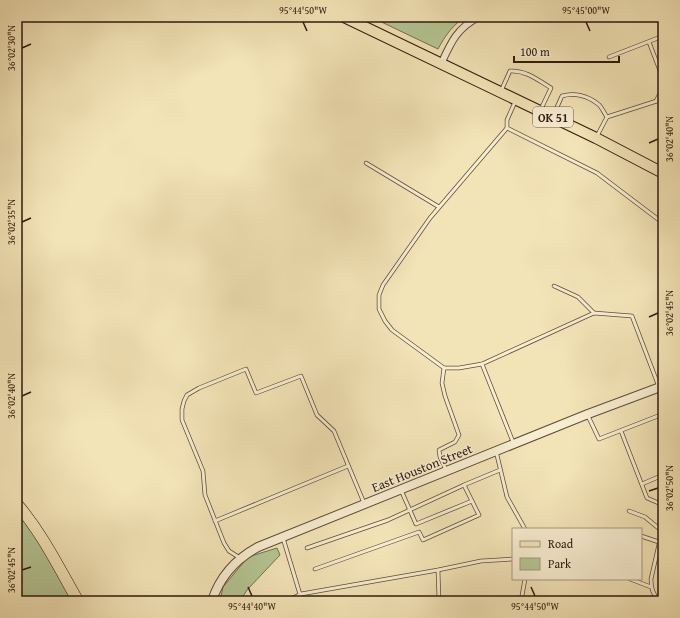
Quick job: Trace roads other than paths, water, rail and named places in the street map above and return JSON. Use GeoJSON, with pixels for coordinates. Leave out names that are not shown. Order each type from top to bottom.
{"type":"FeatureCollection","features":[{"type":"Feature","properties":{"kind":"highway"},"geometry":{"type":"LineString","coordinates":[[17,504],[30,518],[78,601]]}},
{"type":"Feature","properties":{"kind":"main road","name":"OK 51"},"geometry":{"type":"LineString","coordinates":[[344,17],[363,21],[441,64],[596,138],[663,173]]}},
{"type":"Feature","properties":{"kind":"street"},"geometry":{"type":"LineString","coordinates":[[441,64],[454,37],[466,25],[479,17]]}},
{"type":"Feature","properties":{"kind":"street","name":"East Houston Street"},"geometry":{"type":"LineString","coordinates":[[212,601],[222,578],[233,565],[258,547],[661,386]]}},
{"type":"Feature","properties":{"kind":"lane"},"geometry":{"type":"LineString","coordinates":[[609,57],[663,36]]}},
{"type":"Feature","properties":{"kind":"lane"},"geometry":{"type":"LineString","coordinates":[[649,42],[662,76],[663,84]]}},
{"type":"Feature","properties":{"kind":"lane"},"geometry":{"type":"LineString","coordinates":[[500,92],[510,71],[519,71],[533,77],[551,88],[540,111]]}},
{"type":"Feature","properties":{"kind":"lane"},"geometry":{"type":"LineString","coordinates":[[656,101],[663,88]]}},
{"type":"Feature","properties":{"kind":"lane"},"geometry":{"type":"LineString","coordinates":[[552,117],[562,96],[570,94],[586,97],[598,104],[607,117]]}},
{"type":"Feature","properties":{"kind":"lane"},"geometry":{"type":"LineString","coordinates":[[596,138],[607,117],[663,99]]}},
{"type":"Feature","properties":{"kind":"lane"},"geometry":{"type":"LineString","coordinates":[[516,100],[507,120],[507,128],[439,207],[383,285],[379,295],[379,309],[385,321],[392,330],[444,368],[459,368],[482,364],[594,312],[632,316],[661,386]]}},
{"type":"Feature","properties":{"kind":"lane"},"geometry":{"type":"LineString","coordinates":[[507,128],[597,173],[663,223]]}},
{"type":"Feature","properties":{"kind":"lane"},"geometry":{"type":"LineString","coordinates":[[366,162],[439,207]]}},
{"type":"Feature","properties":{"kind":"lane"},"geometry":{"type":"LineString","coordinates":[[554,286],[578,297],[594,312]]}},
{"type":"Feature","properties":{"kind":"lane"},"geometry":{"type":"LineString","coordinates":[[482,364],[513,444]]}},
{"type":"Feature","properties":{"kind":"lane"},"geometry":{"type":"LineString","coordinates":[[444,368],[442,382],[444,396],[459,435],[455,442],[439,450],[440,457],[447,472]]}},
{"type":"Feature","properties":{"kind":"lane"},"geometry":{"type":"LineString","coordinates":[[240,559],[229,551],[224,543],[205,495],[203,470],[182,420],[184,401],[187,395],[199,388],[246,369],[256,393],[301,376],[317,415],[334,432],[365,504]]}},
{"type":"Feature","properties":{"kind":"lane"},"geometry":{"type":"LineString","coordinates":[[588,414],[599,439],[663,414]]}},
{"type":"Feature","properties":{"kind":"lane"},"geometry":{"type":"LineString","coordinates":[[621,431],[648,498],[663,505]]}},
{"type":"Feature","properties":{"kind":"lane"},"geometry":{"type":"LineString","coordinates":[[496,451],[507,497],[524,528]]}},
{"type":"Feature","properties":{"kind":"lane"},"geometry":{"type":"LineString","coordinates":[[215,521],[348,466]]}},
{"type":"Feature","properties":{"kind":"lane"},"geometry":{"type":"LineString","coordinates":[[307,548],[388,520],[500,470]]}},
{"type":"Feature","properties":{"kind":"lane"},"geometry":{"type":"LineString","coordinates":[[642,484],[663,475]]}},
{"type":"Feature","properties":{"kind":"lane"},"geometry":{"type":"LineString","coordinates":[[401,490],[423,540],[480,515],[464,485]]}},
{"type":"Feature","properties":{"kind":"lane"},"geometry":{"type":"LineString","coordinates":[[416,524],[472,501]]}},
{"type":"Feature","properties":{"kind":"lane"},"geometry":{"type":"LineString","coordinates":[[629,511],[645,517],[663,531],[659,542],[651,579],[653,594],[659,601]]}},
{"type":"Feature","properties":{"kind":"lane"},"geometry":{"type":"LineString","coordinates":[[315,568],[419,532]]}},
{"type":"Feature","properties":{"kind":"lane"},"geometry":{"type":"LineString","coordinates":[[642,536],[659,542]]}},
{"type":"Feature","properties":{"kind":"lane"},"geometry":{"type":"LineString","coordinates":[[282,537],[302,601]]}},
{"type":"Feature","properties":{"kind":"lane"},"geometry":{"type":"LineString","coordinates":[[287,601],[301,594],[481,561],[512,559]]}},
{"type":"Feature","properties":{"kind":"lane"},"geometry":{"type":"LineString","coordinates":[[438,570],[439,601]]}},
{"type":"Feature","properties":{"kind":"lane"},"geometry":{"type":"LineString","coordinates":[[521,601],[524,580]]}},
{"type":"Feature","properties":{"kind":"lane"},"geometry":{"type":"LineString","coordinates":[[633,580],[651,587]]}}]}
